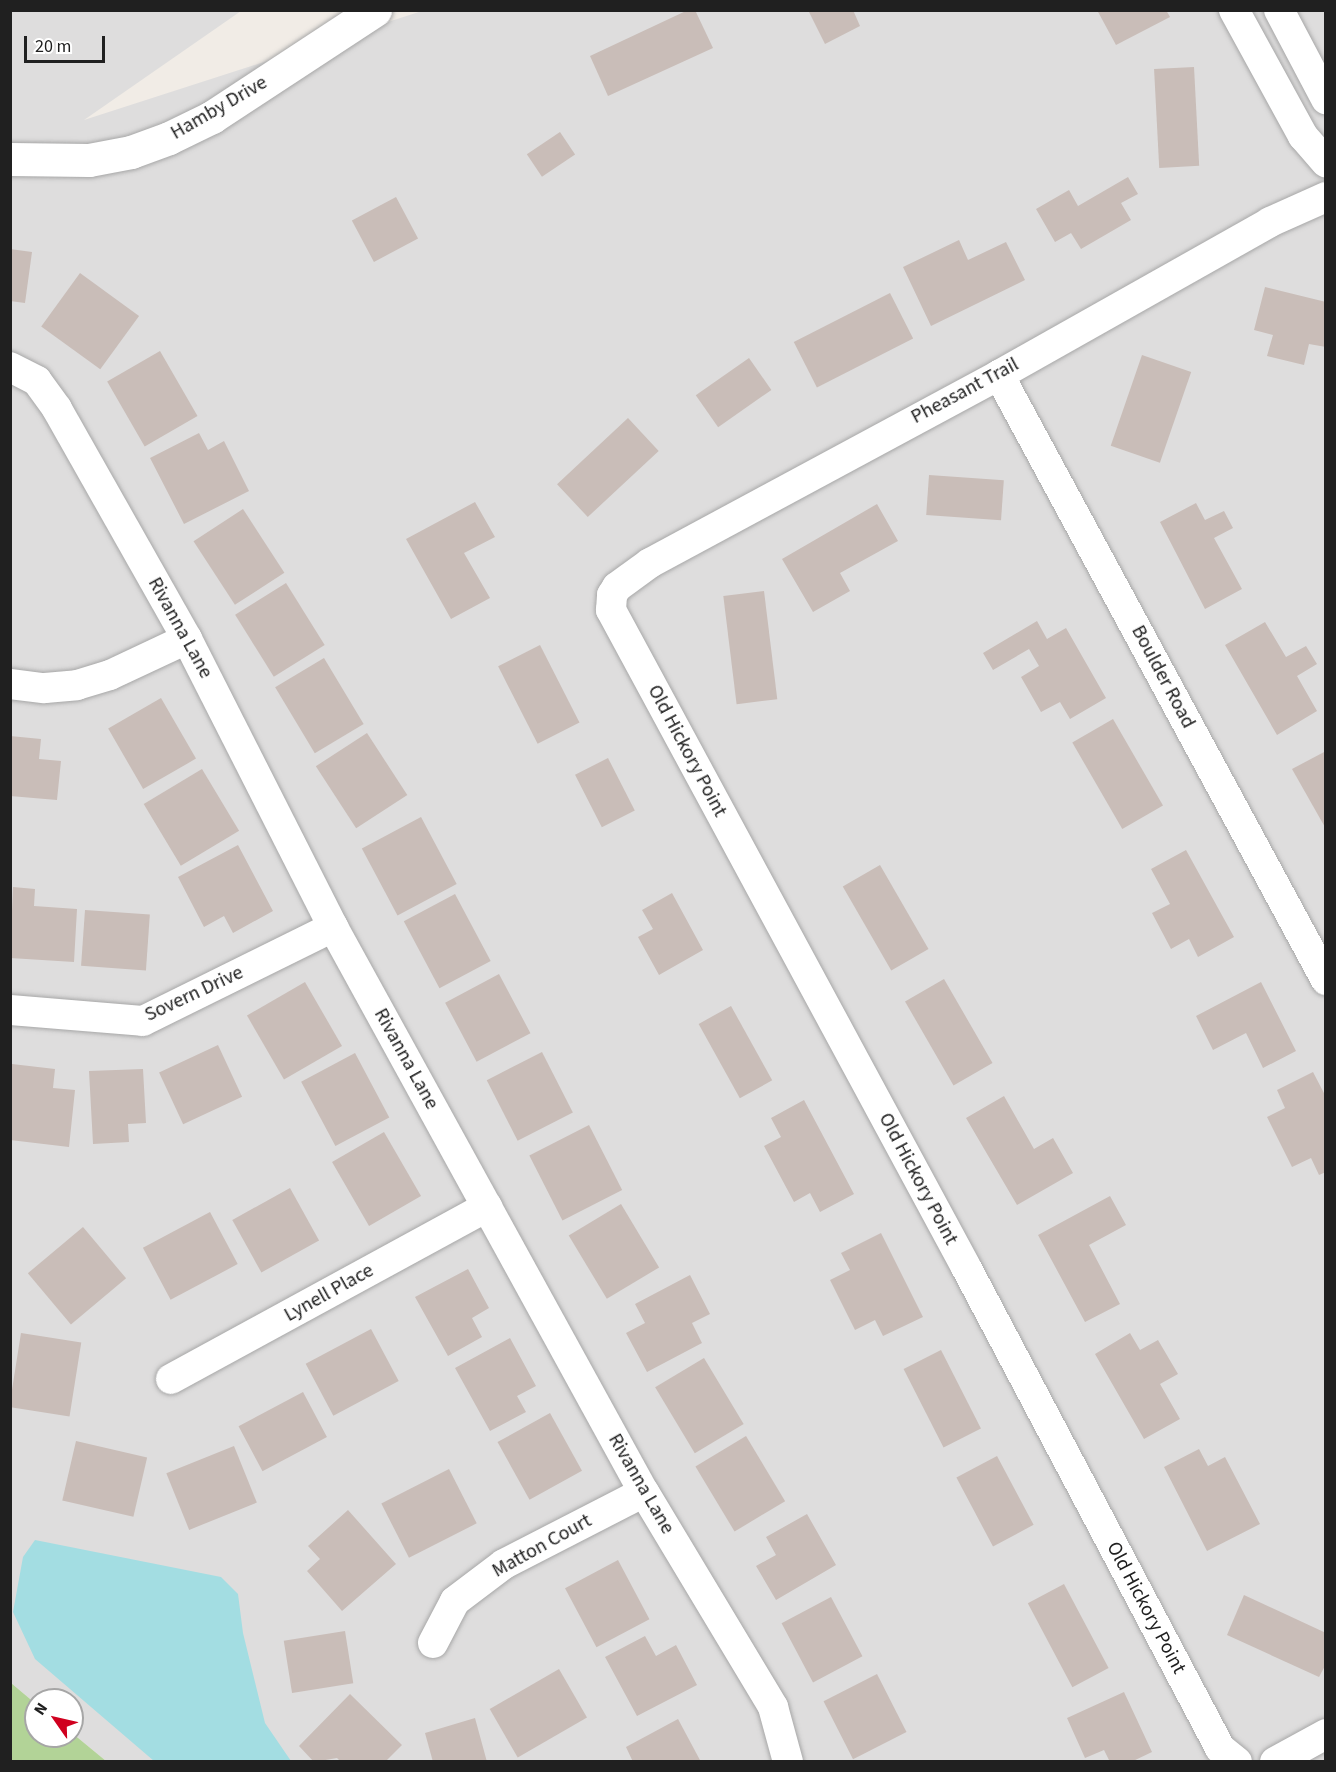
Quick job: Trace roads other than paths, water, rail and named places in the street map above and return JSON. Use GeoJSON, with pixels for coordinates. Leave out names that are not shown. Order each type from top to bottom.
{"type":"FeatureCollection","features":[{"type":"Feature","properties":{"kind":"street","name":"Hamby Drive"},"geometry":{"type":"LineString","coordinates":[[10,159],[89,160],[131,152],[169,138],[212,117],[375,10]]}},
{"type":"Feature","properties":{"kind":"street"},"geometry":{"type":"LineString","coordinates":[[1234,10],[1303,135],[1326,162]]}},
{"type":"Feature","properties":{"kind":"street"},"geometry":{"type":"LineString","coordinates":[[1278,10],[1326,99]]}},
{"type":"Feature","properties":{"kind":"street","name":"Pheasant Trail"},"geometry":{"type":"LineString","coordinates":[[612,595],[617,587],[650,563],[999,375],[1270,222],[1326,197]]}},
{"type":"Feature","properties":{"kind":"street","name":"Rivanna Lane"},"geometry":{"type":"LineString","coordinates":[[10,367],[37,381],[57,410],[187,639],[333,927],[644,1492],[773,1707],[788,1761]]}},
{"type":"Feature","properties":{"kind":"street","name":"Boulder Road"},"geometry":{"type":"LineString","coordinates":[[999,375],[1326,980]]}},
{"type":"Feature","properties":{"kind":"street","name":"Old Hickory Point"},"geometry":{"type":"LineString","coordinates":[[612,595],[611,610],[966,1267],[1220,1748],[1235,1760]]}},
{"type":"Feature","properties":{"kind":"street"},"geometry":{"type":"LineString","coordinates":[[10,684],[45,688],[77,685],[110,675],[187,639]]}},
{"type":"Feature","properties":{"kind":"street","name":"Sovern Drive"},"geometry":{"type":"LineString","coordinates":[[10,1010],[143,1021],[333,927]]}},
{"type":"Feature","properties":{"kind":"street","name":"Lynell Place"},"geometry":{"type":"LineString","coordinates":[[171,1379],[487,1207]]}},
{"type":"Feature","properties":{"kind":"street","name":"Matton Court"},"geometry":{"type":"LineString","coordinates":[[433,1643],[455,1601],[504,1564],[644,1492]]}},
{"type":"Feature","properties":{"kind":"street"},"geometry":{"type":"LineString","coordinates":[[1275,1761],[1326,1734]]}},
{"type":"Feature","properties":{"kind":"water"},"geometry":{"type":"Polygon","coordinates":[[[35,1540],[221,1577],[238,1594],[243,1633],[265,1723],[291,1761],[154,1761],[84,1701],[84,1688],[69,1688],[35,1659],[13,1612],[23,1557],[35,1540]]]}}]}
